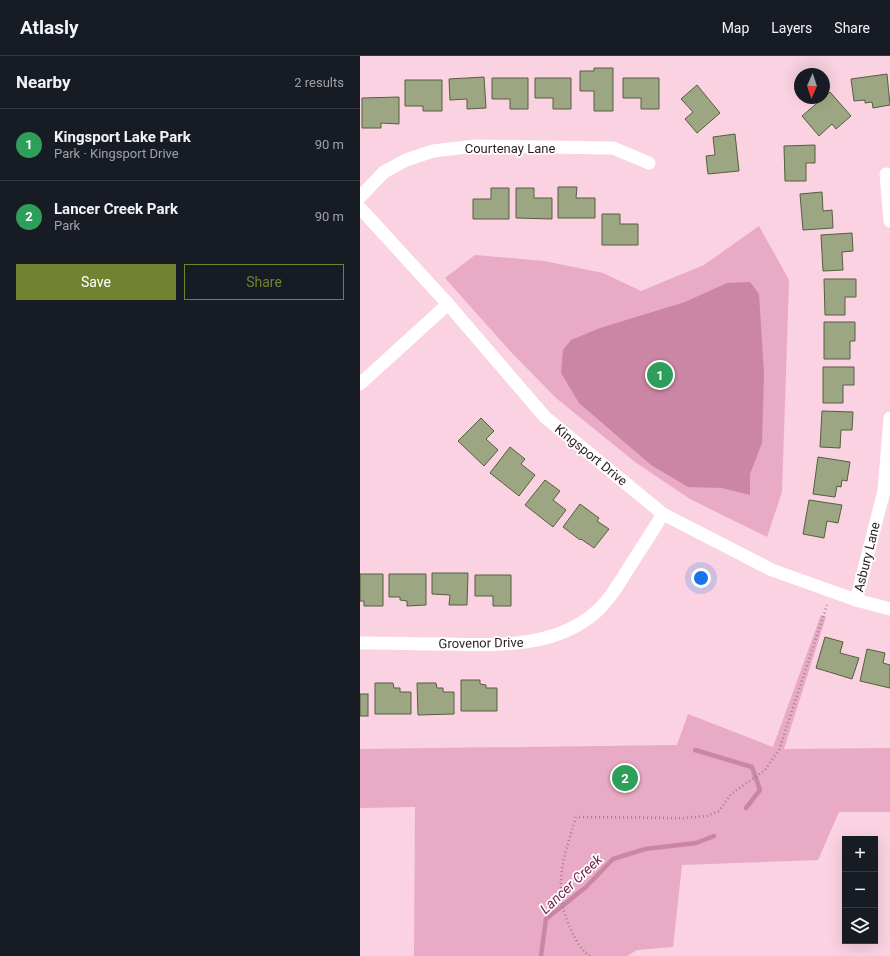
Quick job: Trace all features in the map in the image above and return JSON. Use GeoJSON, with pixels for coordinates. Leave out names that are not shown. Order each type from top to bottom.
{"type":"FeatureCollection","features":[{"type":"Feature","properties":{"kind":"street","name":"Courtenay Lane"},"geometry":{"type":"LineString","coordinates":[[360,197],[384,172],[406,160],[433,151],[476,146],[613,148],[649,163]]}},
{"type":"Feature","properties":{"kind":"street"},"geometry":{"type":"LineString","coordinates":[[886,174],[890,222]]}},
{"type":"Feature","properties":{"kind":"street","name":"Kingsport Drive"},"geometry":{"type":"LineString","coordinates":[[360,208],[448,304],[545,417],[663,514],[772,570],[856,600],[890,609]]}},
{"type":"Feature","properties":{"kind":"street"},"geometry":{"type":"LineString","coordinates":[[360,384],[448,304]]}},
{"type":"Feature","properties":{"kind":"street","name":"Asbury Lane"},"geometry":{"type":"LineString","coordinates":[[856,600],[884,491],[890,418]]}},
{"type":"Feature","properties":{"kind":"street","name":"Grovenor Drive"},"geometry":{"type":"LineString","coordinates":[[360,643],[501,645],[542,640],[569,630],[596,612],[614,592],[663,514]]}},
{"type":"Feature","properties":{"kind":"path"},"geometry":{"type":"LineString","coordinates":[[590,956],[586,954],[577,941],[567,922],[561,896],[560,878],[576,817],[683,818],[707,816],[719,811],[731,794],[765,770],[779,750],[828,602]]}},
{"type":"Feature","properties":{"kind":"shaded area"},"geometry":{"type":"Polygon","coordinates":[[[759,226],[789,280],[782,492],[767,537],[690,499],[635,462],[556,398],[511,352],[445,278],[475,255],[544,261],[603,273],[641,291],[704,265],[759,226]]]}},
{"type":"Feature","properties":{"kind":"shaded area"},"geometry":{"type":"Polygon","coordinates":[[[750,282],[759,294],[764,374],[762,443],[750,474],[750,495],[722,488],[688,487],[651,465],[579,403],[561,373],[563,350],[571,340],[600,328],[685,302],[727,283],[750,282]]]}},
{"type":"Feature","properties":{"kind":"shaded area"},"geometry":{"type":"Polygon","coordinates":[[[821,615],[826,617],[784,749],[890,748],[890,812],[839,812],[818,860],[682,865],[673,947],[637,950],[627,956],[414,956],[415,807],[360,808],[360,749],[677,745],[688,714],[773,747],[821,615]]]}},
{"type":"Feature","properties":{"kind":"building"},"geometry":{"type":"Polygon","coordinates":[[[594,68],[613,68],[613,111],[594,111],[594,91],[580,91],[580,71],[594,71],[594,68]]]}},
{"type":"Feature","properties":{"kind":"building"},"geometry":{"type":"Polygon","coordinates":[[[887,74],[890,105],[873,108],[872,102],[865,103],[865,100],[854,101],[851,79],[887,74]]]}},
{"type":"Feature","properties":{"kind":"building"},"geometry":{"type":"Polygon","coordinates":[[[484,77],[486,108],[467,109],[467,99],[450,100],[449,79],[484,77]]]}},
{"type":"Feature","properties":{"kind":"building"},"geometry":{"type":"Polygon","coordinates":[[[492,78],[528,78],[528,109],[510,109],[510,99],[492,99],[492,78]]]}},
{"type":"Feature","properties":{"kind":"building"},"geometry":{"type":"Polygon","coordinates":[[[535,78],[571,78],[571,109],[553,109],[553,98],[535,98],[535,78]]]}},
{"type":"Feature","properties":{"kind":"building"},"geometry":{"type":"Polygon","coordinates":[[[623,78],[659,78],[659,109],[641,109],[641,98],[623,98],[623,78]]]}},
{"type":"Feature","properties":{"kind":"building"},"geometry":{"type":"Polygon","coordinates":[[[405,80],[442,80],[442,111],[423,111],[423,106],[405,106],[405,80]]]}},
{"type":"Feature","properties":{"kind":"building"},"geometry":{"type":"Polygon","coordinates":[[[697,85],[720,113],[697,133],[685,119],[693,112],[681,99],[697,85]]]}},
{"type":"Feature","properties":{"kind":"building"},"geometry":{"type":"Polygon","coordinates":[[[830,92],[851,116],[836,129],[832,124],[819,136],[802,116],[816,104],[830,104],[830,92]]]}},
{"type":"Feature","properties":{"kind":"building"},"geometry":{"type":"Polygon","coordinates":[[[399,97],[399,124],[381,123],[381,128],[362,128],[362,98],[399,97]]]}},
{"type":"Feature","properties":{"kind":"building"},"geometry":{"type":"Polygon","coordinates":[[[735,134],[739,171],[708,174],[706,156],[715,155],[713,137],[735,134]]]}},
{"type":"Feature","properties":{"kind":"building"},"geometry":{"type":"Polygon","coordinates":[[[815,145],[815,163],[806,163],[806,181],[785,181],[784,146],[815,145]]]}},
{"type":"Feature","properties":{"kind":"building"},"geometry":{"type":"Polygon","coordinates":[[[558,187],[577,187],[576,198],[595,198],[595,218],[558,218],[558,187]]]}},
{"type":"Feature","properties":{"kind":"building"},"geometry":{"type":"Polygon","coordinates":[[[491,188],[509,188],[509,219],[473,219],[473,199],[491,199],[491,188]]]}},
{"type":"Feature","properties":{"kind":"building"},"geometry":{"type":"Polygon","coordinates":[[[516,188],[534,188],[534,198],[552,198],[552,219],[516,218],[516,188]]]}},
{"type":"Feature","properties":{"kind":"building"},"geometry":{"type":"Polygon","coordinates":[[[822,192],[823,211],[832,210],[833,228],[803,230],[800,194],[822,192]]]}},
{"type":"Feature","properties":{"kind":"building"},"geometry":{"type":"Polygon","coordinates":[[[602,214],[620,214],[620,224],[638,224],[638,245],[602,245],[602,214]]]}},
{"type":"Feature","properties":{"kind":"building"},"geometry":{"type":"Polygon","coordinates":[[[852,233],[853,251],[842,252],[843,270],[823,271],[821,235],[852,233]]]}},
{"type":"Feature","properties":{"kind":"building"},"geometry":{"type":"Polygon","coordinates":[[[824,279],[856,279],[856,297],[845,297],[845,315],[825,315],[824,279]]]}},
{"type":"Feature","properties":{"kind":"building"},"geometry":{"type":"Polygon","coordinates":[[[824,322],[855,322],[855,341],[850,341],[850,359],[824,359],[824,322]]]}},
{"type":"Feature","properties":{"kind":"building"},"geometry":{"type":"Polygon","coordinates":[[[823,367],[854,367],[854,385],[843,385],[843,403],[823,403],[823,367]]]}},
{"type":"Feature","properties":{"kind":"building"},"geometry":{"type":"Polygon","coordinates":[[[822,411],[853,412],[852,430],[841,430],[840,448],[820,447],[822,411]]]}},
{"type":"Feature","properties":{"kind":"building"},"geometry":{"type":"Polygon","coordinates":[[[481,418],[494,431],[486,439],[498,450],[484,466],[458,441],[481,418]]]}},
{"type":"Feature","properties":{"kind":"building"},"geometry":{"type":"Polygon","coordinates":[[[510,447],[525,459],[521,464],[535,475],[519,496],[490,473],[510,447]]]}},
{"type":"Feature","properties":{"kind":"building"},"geometry":{"type":"Polygon","coordinates":[[[818,457],[850,462],[847,481],[842,480],[841,487],[837,486],[835,497],[813,494],[818,457]]]}},
{"type":"Feature","properties":{"kind":"building"},"geometry":{"type":"Polygon","coordinates":[[[545,480],[560,491],[553,500],[566,510],[553,527],[525,505],[545,480]]]}},
{"type":"Feature","properties":{"kind":"building"},"geometry":{"type":"Polygon","coordinates":[[[809,500],[842,505],[838,523],[827,521],[824,538],[803,534],[809,500]]]}},
{"type":"Feature","properties":{"kind":"building"},"geometry":{"type":"Polygon","coordinates":[[[580,504],[599,518],[597,521],[609,529],[594,548],[581,539],[580,540],[563,527],[580,504]]]}},
{"type":"Feature","properties":{"kind":"building"},"geometry":{"type":"Polygon","coordinates":[[[432,573],[468,573],[467,605],[449,605],[450,595],[432,594],[432,573]]]}},
{"type":"Feature","properties":{"kind":"building"},"geometry":{"type":"Polygon","coordinates":[[[360,574],[383,574],[383,606],[364,606],[364,601],[360,601],[360,574]]]}},
{"type":"Feature","properties":{"kind":"building"},"geometry":{"type":"Polygon","coordinates":[[[389,574],[426,574],[426,605],[407,606],[407,601],[400,600],[400,597],[389,597],[389,574]]]}},
{"type":"Feature","properties":{"kind":"building"},"geometry":{"type":"Polygon","coordinates":[[[475,575],[511,575],[511,606],[493,606],[493,596],[475,596],[475,575]]]}},
{"type":"Feature","properties":{"kind":"building"},"geometry":{"type":"Polygon","coordinates":[[[825,637],[843,642],[840,653],[859,658],[852,679],[816,668],[825,637]]]}},
{"type":"Feature","properties":{"kind":"building"},"geometry":{"type":"Polygon","coordinates":[[[867,649],[885,653],[883,663],[890,665],[890,688],[860,681],[867,649]]]}},
{"type":"Feature","properties":{"kind":"building"},"geometry":{"type":"Polygon","coordinates":[[[461,680],[480,680],[480,684],[486,685],[486,688],[497,688],[497,711],[461,711],[461,680]]]}},
{"type":"Feature","properties":{"kind":"building"},"geometry":{"type":"Polygon","coordinates":[[[375,683],[393,683],[394,688],[400,688],[400,692],[411,692],[411,714],[375,714],[375,683]]]}},
{"type":"Feature","properties":{"kind":"building"},"geometry":{"type":"Polygon","coordinates":[[[417,683],[436,683],[437,688],[443,688],[443,692],[454,692],[454,714],[418,715],[417,683]]]}},
{"type":"Feature","properties":{"kind":"building"},"geometry":{"type":"Polygon","coordinates":[[[360,694],[368,694],[368,716],[360,716],[360,694]]]}},
{"type":"Feature","properties":{"kind":"waterway"},"geometry":{"type":"LineString","coordinates":[[695,750],[752,767],[760,790],[746,808]]}},
{"type":"Feature","properties":{"kind":"waterway","name":"Lancer Creek"},"geometry":{"type":"LineString","coordinates":[[541,956],[546,919],[586,887],[613,859],[645,849],[696,843],[714,836]]}},
{"type":"Feature","properties":{"kind":"place","name":"Kingsport Lake Park"},"geometry":{"type":"Point","coordinates":[660,375]}},
{"type":"Feature","properties":{"kind":"place","name":"Lancer Creek Park"},"geometry":{"type":"Point","coordinates":[625,778]}}]}
